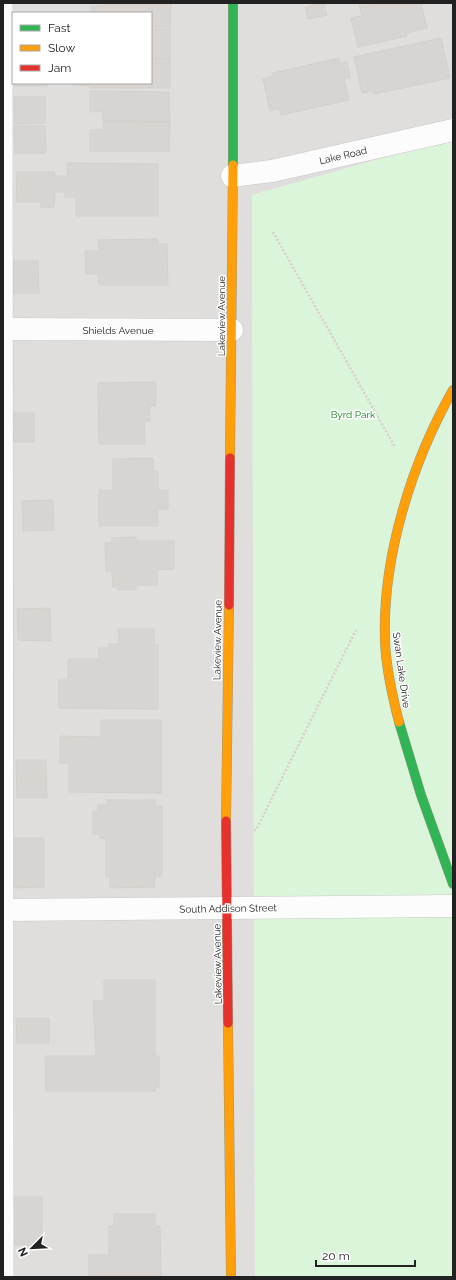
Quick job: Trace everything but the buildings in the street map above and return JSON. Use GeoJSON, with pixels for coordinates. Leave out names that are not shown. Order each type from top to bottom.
{"type":"FeatureCollection","features":[{"type":"Feature","properties":{"kind":"street","name":"Lakeview Avenue"},"geometry":{"type":"LineString","coordinates":[[231,1277],[226,832],[232,330],[233,3]]}},
{"type":"Feature","properties":{"kind":"street","name":"Lake Road"},"geometry":{"type":"LineString","coordinates":[[232,176],[272,171],[453,130]]}},
{"type":"Feature","properties":{"kind":"street","name":"Shields Avenue"},"geometry":{"type":"LineString","coordinates":[[4,329],[232,330]]}},
{"type":"Feature","properties":{"kind":"street","name":"Swan Lake Drive"},"geometry":{"type":"LineString","coordinates":[[453,390],[445,404],[413,478],[392,550],[385,617],[385,643],[394,702],[413,774],[453,884]]}},
{"type":"Feature","properties":{"kind":"street","name":"South Addison Street"},"geometry":{"type":"LineString","coordinates":[[4,910],[453,906]]}},
{"type":"Feature","properties":{"kind":"lane"},"geometry":{"type":"LineString","coordinates":[[5,3],[4,910],[6,1277]]}},
{"type":"Feature","properties":{"kind":"path"},"geometry":{"type":"LineString","coordinates":[[273,232],[413,478]]}},
{"type":"Feature","properties":{"kind":"path"},"geometry":{"type":"LineString","coordinates":[[256,830],[361,619],[385,617]]}},
{"type":"Feature","properties":{"kind":"shaded area"},"geometry":{"type":"Polygon","coordinates":[[[3,3],[453,3],[453,138],[252,195],[255,1277],[3,1277],[3,3]]]}},
{"type":"Feature","properties":{"kind":"green space","name":"Byrd Park"},"geometry":{"type":"Polygon","coordinates":[[[453,138],[453,1277],[255,1277],[252,195],[453,138]]]}},
{"type":"Feature","properties":{"kind":"traffic: fast"},"geometry":{"type":"LineString","coordinates":[[233,3],[233,165]]}},
{"type":"Feature","properties":{"kind":"traffic: fast"},"geometry":{"type":"LineString","coordinates":[[399,722],[421,795],[453,884]]}},
{"type":"Feature","properties":{"kind":"traffic: slow"},"geometry":{"type":"LineString","coordinates":[[230,458],[233,165]]}},
{"type":"Feature","properties":{"kind":"traffic: slow"},"geometry":{"type":"LineString","coordinates":[[399,722],[390,682],[385,641],[385,609],[394,544],[402,511],[413,479],[438,418],[453,390]]}},
{"type":"Feature","properties":{"kind":"traffic: slow"},"geometry":{"type":"LineString","coordinates":[[226,821],[229,605]]}},
{"type":"Feature","properties":{"kind":"traffic: slow"},"geometry":{"type":"LineString","coordinates":[[228,1023],[231,1277]]}},
{"type":"Feature","properties":{"kind":"traffic: jam"},"geometry":{"type":"LineString","coordinates":[[229,605],[230,458]]}},
{"type":"Feature","properties":{"kind":"traffic: jam"},"geometry":{"type":"LineString","coordinates":[[226,821],[228,1023]]}}]}
